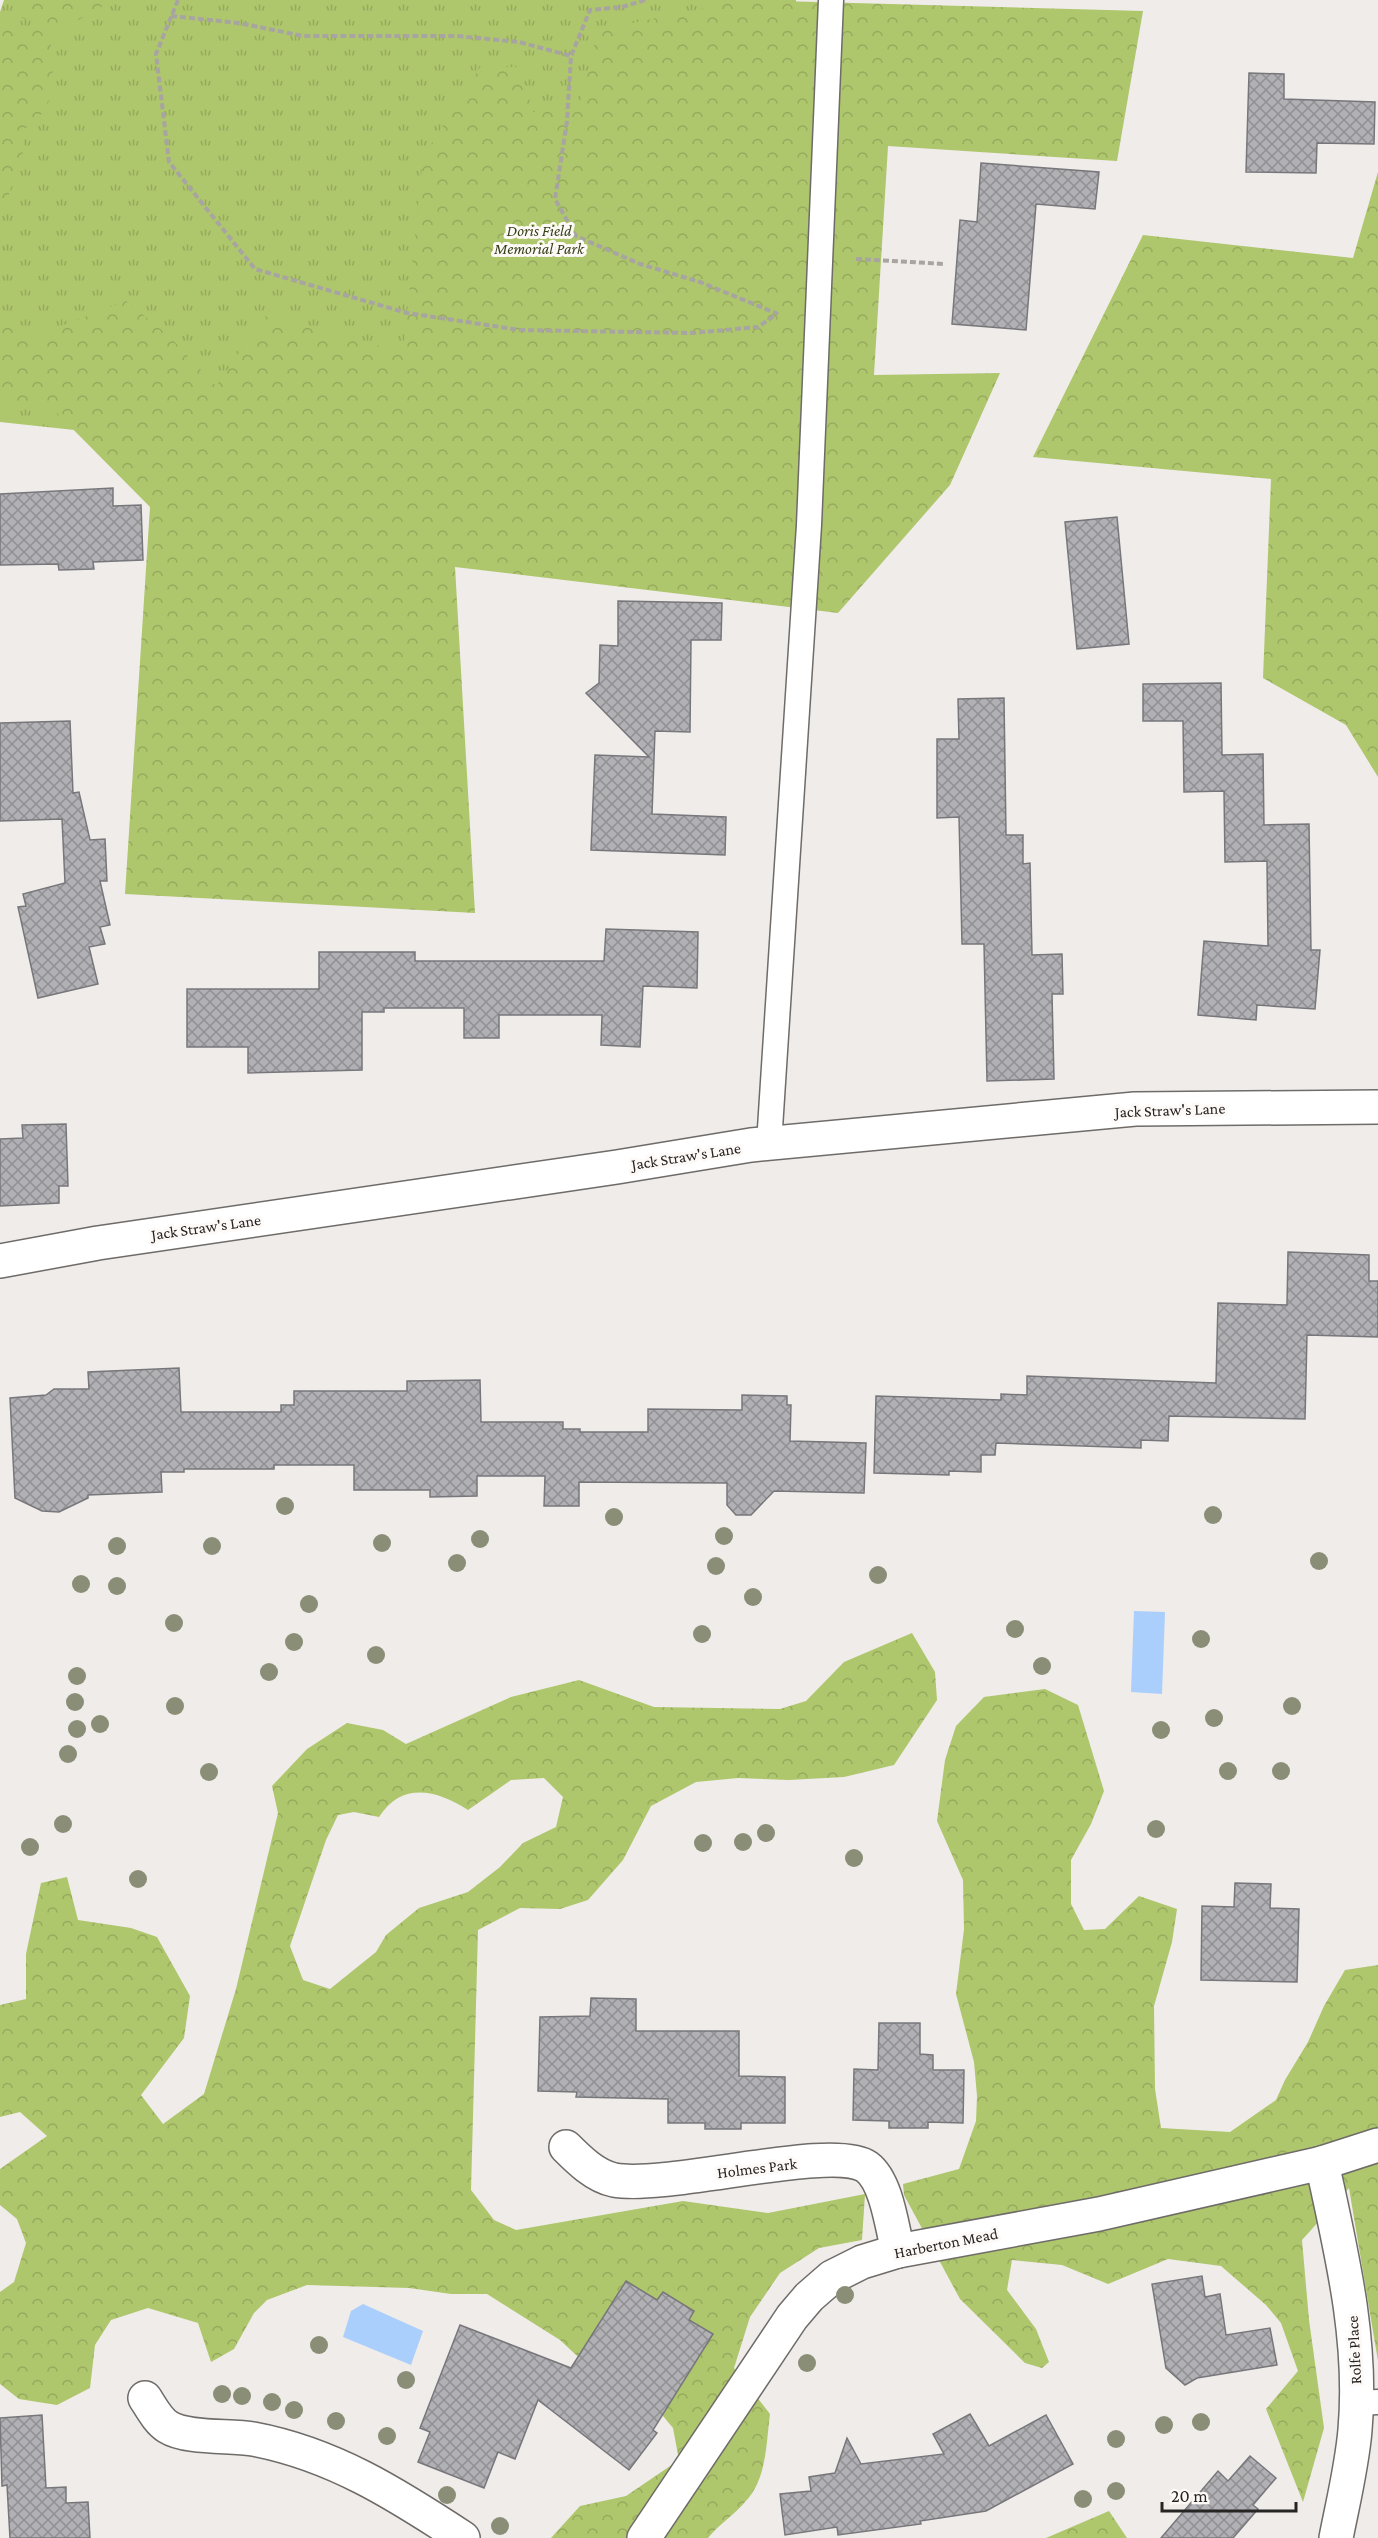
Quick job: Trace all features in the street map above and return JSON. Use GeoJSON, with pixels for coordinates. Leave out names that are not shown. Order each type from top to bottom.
{"type":"FeatureCollection","features":[{"type":"Feature","properties":{"kind":"street","name":"Jack Straw's Lane"},"geometry":{"type":"LineString","coordinates":[[0,1261],[98,1243],[769,1143],[1135,1109],[1378,1107]]}},
{"type":"Feature","properties":{"kind":"street","name":"Harberton Mead"},"geometry":{"type":"LineString","coordinates":[[644,2538],[792,2317],[809,2296],[832,2277],[862,2262],[898,2251],[1099,2214],[1322,2163],[1378,2145]]}},
{"type":"Feature","properties":{"kind":"street","name":"Holmes Park"},"geometry":{"type":"LineString","coordinates":[[566,2147],[586,2166],[612,2180],[672,2179],[806,2162],[844,2160],[867,2167],[881,2186],[898,2251]]}},
{"type":"Feature","properties":{"kind":"street","name":"Rolfe Place"},"geometry":{"type":"LineString","coordinates":[[1322,2163],[1351,2300],[1357,2366],[1367,2402],[1355,2431],[1336,2538]]}},
{"type":"Feature","properties":{"kind":"street"},"geometry":{"type":"LineString","coordinates":[[145,2398],[168,2427],[204,2436],[251,2439],[308,2452],[361,2476],[411,2504],[463,2538]]}},
{"type":"Feature","properties":{"kind":"lane"},"geometry":{"type":"LineString","coordinates":[[769,1143],[809,525],[831,0]]}},
{"type":"Feature","properties":{"kind":"path"},"geometry":{"type":"LineString","coordinates":[[178,0],[156,54],[168,162],[255,269],[407,313],[520,330],[692,333],[758,327],[777,314]]}},
{"type":"Feature","properties":{"kind":"path"},"geometry":{"type":"LineString","coordinates":[[645,0],[622,7],[590,10],[571,56],[567,121],[555,199],[576,236],[640,264],[700,282],[816,333]]}},
{"type":"Feature","properties":{"kind":"path"},"geometry":{"type":"LineString","coordinates":[[171,16],[239,23],[303,36],[467,37],[519,42],[571,56]]}},
{"type":"Feature","properties":{"kind":"path"},"geometry":{"type":"LineString","coordinates":[[820,258],[945,264]]}},
{"type":"Feature","properties":{"kind":"green space","name":"Doris Field Memorial Park"},"geometry":{"type":"Polygon","coordinates":[[[4,0],[796,0],[765,504],[0,422],[0,12],[4,0]]]}},
{"type":"Feature","properties":{"kind":"green space"},"geometry":{"type":"Polygon","coordinates":[[[24,0],[113,0],[61,30],[20,17],[24,0]]]}},
{"type":"Feature","properties":{"kind":"green space"},"geometry":{"type":"Polygon","coordinates":[[[744,0],[1143,11],[1117,161],[888,146],[874,375],[1000,373],[950,485],[838,613],[455,567],[475,913],[125,894],[150,507],[52,408],[0,404],[0,307],[34,336],[126,301],[169,336],[216,386],[264,316],[403,352],[423,157],[480,67],[520,67],[533,112],[578,109],[598,30],[744,0]]]}},
{"type":"Feature","properties":{"kind":"green space"},"geometry":{"type":"Polygon","coordinates":[[[6,23],[50,30],[53,76],[47,109],[26,128],[22,156],[0,220],[0,44],[6,23]]]}},
{"type":"Feature","properties":{"kind":"green space"},"geometry":{"type":"Polygon","coordinates":[[[1378,172],[1378,777],[1346,725],[1263,678],[1271,479],[1033,457],[1143,235],[1353,258],[1378,172]]]}},
{"type":"Feature","properties":{"kind":"green space"},"geometry":{"type":"Polygon","coordinates":[[[912,1633],[935,1672],[937,1700],[894,1765],[844,1777],[789,1780],[738,1778],[696,1782],[651,1806],[623,1860],[588,1900],[560,1909],[520,1908],[478,1930],[471,2190],[494,2220],[516,2230],[683,2201],[768,2213],[865,2194],[862,2240],[819,2248],[780,2273],[750,2317],[734,2368],[770,2414],[762,2472],[752,2493],[741,2507],[708,2538],[551,2538],[580,2506],[626,2496],[679,2460],[673,2428],[648,2398],[590,2368],[560,2340],[487,2294],[451,2294],[409,2288],[307,2285],[267,2300],[254,2313],[234,2349],[211,2362],[198,2323],[148,2308],[111,2320],[95,2345],[90,2388],[57,2405],[19,2399],[0,2384],[0,2292],[14,2282],[26,2243],[17,2219],[0,2205],[0,2169],[47,2136],[20,2112],[0,2117],[0,2005],[26,1999],[26,1954],[41,1883],[67,1877],[78,1920],[131,1928],[157,1937],[190,1996],[184,2038],[141,2095],[163,2124],[204,2094],[236,1989],[278,1813],[272,1786],[307,1749],[347,1723],[383,1730],[406,1744],[511,1697],[579,1680],[654,1707],[780,1709],[806,1701],[844,1662],[912,1633]],[[544,1778],[511,1780],[468,1810],[444,1798],[421,1792],[398,1798],[379,1817],[354,1812],[338,1815],[326,1840],[290,1946],[303,1980],[330,1989],[376,1952],[386,1935],[419,1908],[468,1892],[500,1867],[523,1843],[556,1827],[563,1797],[544,1778]]]}},
{"type":"Feature","properties":{"kind":"green space"},"geometry":{"type":"Polygon","coordinates":[[[1045,1689],[1078,1705],[1104,1791],[1091,1824],[1071,1860],[1071,1904],[1084,1930],[1105,1929],[1139,1896],[1177,1909],[1172,1942],[1154,2006],[1155,2089],[1161,2128],[1230,2132],[1276,2100],[1345,1970],[1378,1965],[1378,2361],[1349,2188],[1302,2240],[1309,2320],[1324,2428],[1303,2502],[1266,2409],[1298,2371],[1281,2323],[1266,2305],[1221,2266],[1168,2259],[1108,2284],[1062,2265],[1012,2260],[1007,2290],[1036,2329],[1049,2362],[1042,2368],[1025,2363],[960,2299],[904,2195],[903,2184],[959,2169],[976,2121],[977,2096],[974,2062],[956,1994],[964,1929],[963,1880],[937,1821],[945,1760],[956,1726],[984,1697],[1045,1689]]]}},
{"type":"Feature","properties":{"kind":"green space"},"geometry":{"type":"Polygon","coordinates":[[[1109,2511],[1127,2538],[1046,2538],[1109,2511]]]}},
{"type":"Feature","properties":{"kind":"water"},"geometry":{"type":"Polygon","coordinates":[[[1134,1611],[1165,1612],[1162,1694],[1131,1692],[1134,1611]]]}},
{"type":"Feature","properties":{"kind":"water"},"geometry":{"type":"Polygon","coordinates":[[[363,2304],[423,2331],[411,2365],[343,2337],[351,2311],[363,2304]]]}},
{"type":"Feature","properties":{"kind":"building"},"geometry":{"type":"Polygon","coordinates":[[[1249,73],[1284,74],[1284,99],[1375,102],[1374,144],[1317,143],[1316,173],[1246,172],[1249,73]]]}},
{"type":"Feature","properties":{"kind":"building"},"geometry":{"type":"Polygon","coordinates":[[[981,163],[1099,172],[1095,209],[1036,204],[1026,330],[952,324],[960,220],[977,222],[981,163]]]}},
{"type":"Feature","properties":{"kind":"building"},"geometry":{"type":"Polygon","coordinates":[[[113,488],[113,506],[141,505],[143,560],[93,562],[94,569],[59,570],[58,564],[0,565],[0,494],[113,488]]]}},
{"type":"Feature","properties":{"kind":"building"},"geometry":{"type":"Polygon","coordinates":[[[1117,517],[1129,644],[1077,649],[1065,522],[1117,517]]]}},
{"type":"Feature","properties":{"kind":"building"},"geometry":{"type":"Polygon","coordinates":[[[618,601],[722,603],[721,640],[691,640],[690,732],[655,731],[652,814],[726,817],[725,855],[591,850],[595,755],[649,757],[586,693],[599,683],[600,645],[618,646],[618,601]]]}},
{"type":"Feature","properties":{"kind":"building"},"geometry":{"type":"Polygon","coordinates":[[[1221,683],[1222,755],[1263,754],[1264,825],[1309,824],[1311,950],[1320,950],[1315,1009],[1257,1005],[1256,1020],[1198,1015],[1204,941],[1268,946],[1267,861],[1225,862],[1224,791],[1184,792],[1183,721],[1143,721],[1143,684],[1221,683]]]}},
{"type":"Feature","properties":{"kind":"building"},"geometry":{"type":"Polygon","coordinates":[[[1004,698],[1006,835],[1023,835],[1023,864],[1030,863],[1032,955],[1062,954],[1063,994],[1052,994],[1054,1079],[987,1081],[984,944],[962,944],[959,817],[937,818],[937,739],[959,739],[958,699],[1004,698]]]}},
{"type":"Feature","properties":{"kind":"building"},"geometry":{"type":"Polygon","coordinates":[[[70,721],[73,793],[79,792],[90,840],[105,839],[107,881],[100,881],[110,925],[100,927],[105,944],[89,947],[98,984],[38,998],[18,907],[26,906],[23,894],[65,883],[62,819],[0,821],[0,723],[70,721]]]}},
{"type":"Feature","properties":{"kind":"building"},"geometry":{"type":"Polygon","coordinates":[[[606,929],[698,932],[697,988],[643,986],[640,1047],[601,1045],[602,1015],[499,1015],[499,1038],[464,1038],[464,1008],[384,1008],[384,1012],[362,1012],[362,1070],[248,1073],[248,1047],[187,1047],[187,989],[319,989],[319,952],[415,952],[415,961],[604,961],[606,929]]]}},
{"type":"Feature","properties":{"kind":"building"},"geometry":{"type":"Polygon","coordinates":[[[66,1124],[68,1186],[59,1186],[59,1203],[0,1206],[0,1139],[23,1138],[22,1125],[66,1124]]]}},
{"type":"Feature","properties":{"kind":"building"},"geometry":{"type":"Polygon","coordinates":[[[1288,1252],[1369,1255],[1369,1281],[1378,1281],[1378,1337],[1307,1335],[1305,1419],[1169,1416],[1168,1441],[1141,1440],[1141,1448],[996,1443],[995,1455],[981,1455],[981,1472],[949,1471],[949,1475],[874,1473],[876,1396],[1001,1400],[1001,1394],[1027,1395],[1027,1376],[1216,1383],[1218,1303],[1287,1305],[1288,1252]]]}},
{"type":"Feature","properties":{"kind":"building"},"geometry":{"type":"Polygon","coordinates":[[[179,1368],[181,1412],[281,1412],[281,1405],[294,1405],[294,1391],[407,1391],[407,1381],[480,1380],[481,1422],[563,1422],[563,1429],[580,1429],[580,1432],[648,1432],[648,1409],[742,1410],[742,1395],[787,1396],[787,1405],[791,1405],[790,1441],[866,1443],[864,1493],[774,1491],[751,1515],[736,1515],[727,1505],[727,1483],[579,1482],[579,1506],[544,1506],[545,1476],[477,1476],[477,1496],[430,1497],[430,1490],[354,1490],[354,1465],[274,1465],[274,1469],[184,1469],[184,1472],[161,1472],[162,1492],[88,1495],[88,1498],[59,1512],[42,1511],[15,1498],[10,1398],[46,1395],[54,1389],[89,1389],[88,1372],[179,1368]]]}},
{"type":"Feature","properties":{"kind":"building"},"geometry":{"type":"Polygon","coordinates":[[[1235,1883],[1271,1884],[1270,1908],[1299,1909],[1297,1982],[1201,1980],[1202,1906],[1234,1907],[1235,1883]]]}},
{"type":"Feature","properties":{"kind":"building"},"geometry":{"type":"Polygon","coordinates":[[[591,1998],[636,1999],[636,2031],[739,2031],[739,2076],[785,2077],[785,2123],[741,2123],[741,2129],[705,2129],[705,2123],[668,2123],[668,2099],[576,2097],[577,2092],[538,2091],[540,2017],[590,2016],[591,1998]]]}},
{"type":"Feature","properties":{"kind":"building"},"geometry":{"type":"Polygon","coordinates":[[[879,2023],[920,2023],[920,2054],[933,2055],[933,2070],[964,2070],[963,2123],[928,2122],[928,2128],[889,2128],[889,2121],[853,2120],[854,2069],[878,2070],[879,2023]]]}},
{"type":"Feature","properties":{"kind":"building"},"geometry":{"type":"Polygon","coordinates":[[[1202,2276],[1205,2297],[1220,2294],[1226,2335],[1270,2328],[1277,2365],[1197,2378],[1185,2385],[1166,2368],[1152,2284],[1202,2276]]]}},
{"type":"Feature","properties":{"kind":"building"},"geometry":{"type":"Polygon","coordinates":[[[626,2281],[657,2300],[663,2292],[694,2311],[689,2320],[713,2334],[653,2430],[657,2433],[629,2470],[538,2400],[515,2459],[498,2452],[484,2488],[418,2462],[430,2432],[420,2428],[460,2325],[571,2368],[626,2281]]]}},
{"type":"Feature","properties":{"kind":"building"},"geometry":{"type":"Polygon","coordinates":[[[970,2414],[989,2446],[1046,2415],[1073,2464],[986,2511],[920,2521],[921,2524],[838,2535],[837,2527],[785,2535],[780,2494],[811,2491],[809,2477],[835,2473],[847,2438],[861,2464],[944,2454],[933,2434],[970,2414]]]}},
{"type":"Feature","properties":{"kind":"building"},"geometry":{"type":"Polygon","coordinates":[[[42,2415],[46,2488],[66,2487],[66,2503],[88,2502],[90,2538],[10,2538],[7,2485],[2,2486],[0,2418],[42,2415]]]}},
{"type":"Feature","properties":{"kind":"building"},"geometry":{"type":"Polygon","coordinates":[[[1250,2456],[1276,2478],[1253,2505],[1258,2509],[1233,2538],[1161,2538],[1218,2471],[1228,2481],[1250,2456]]]}}]}
